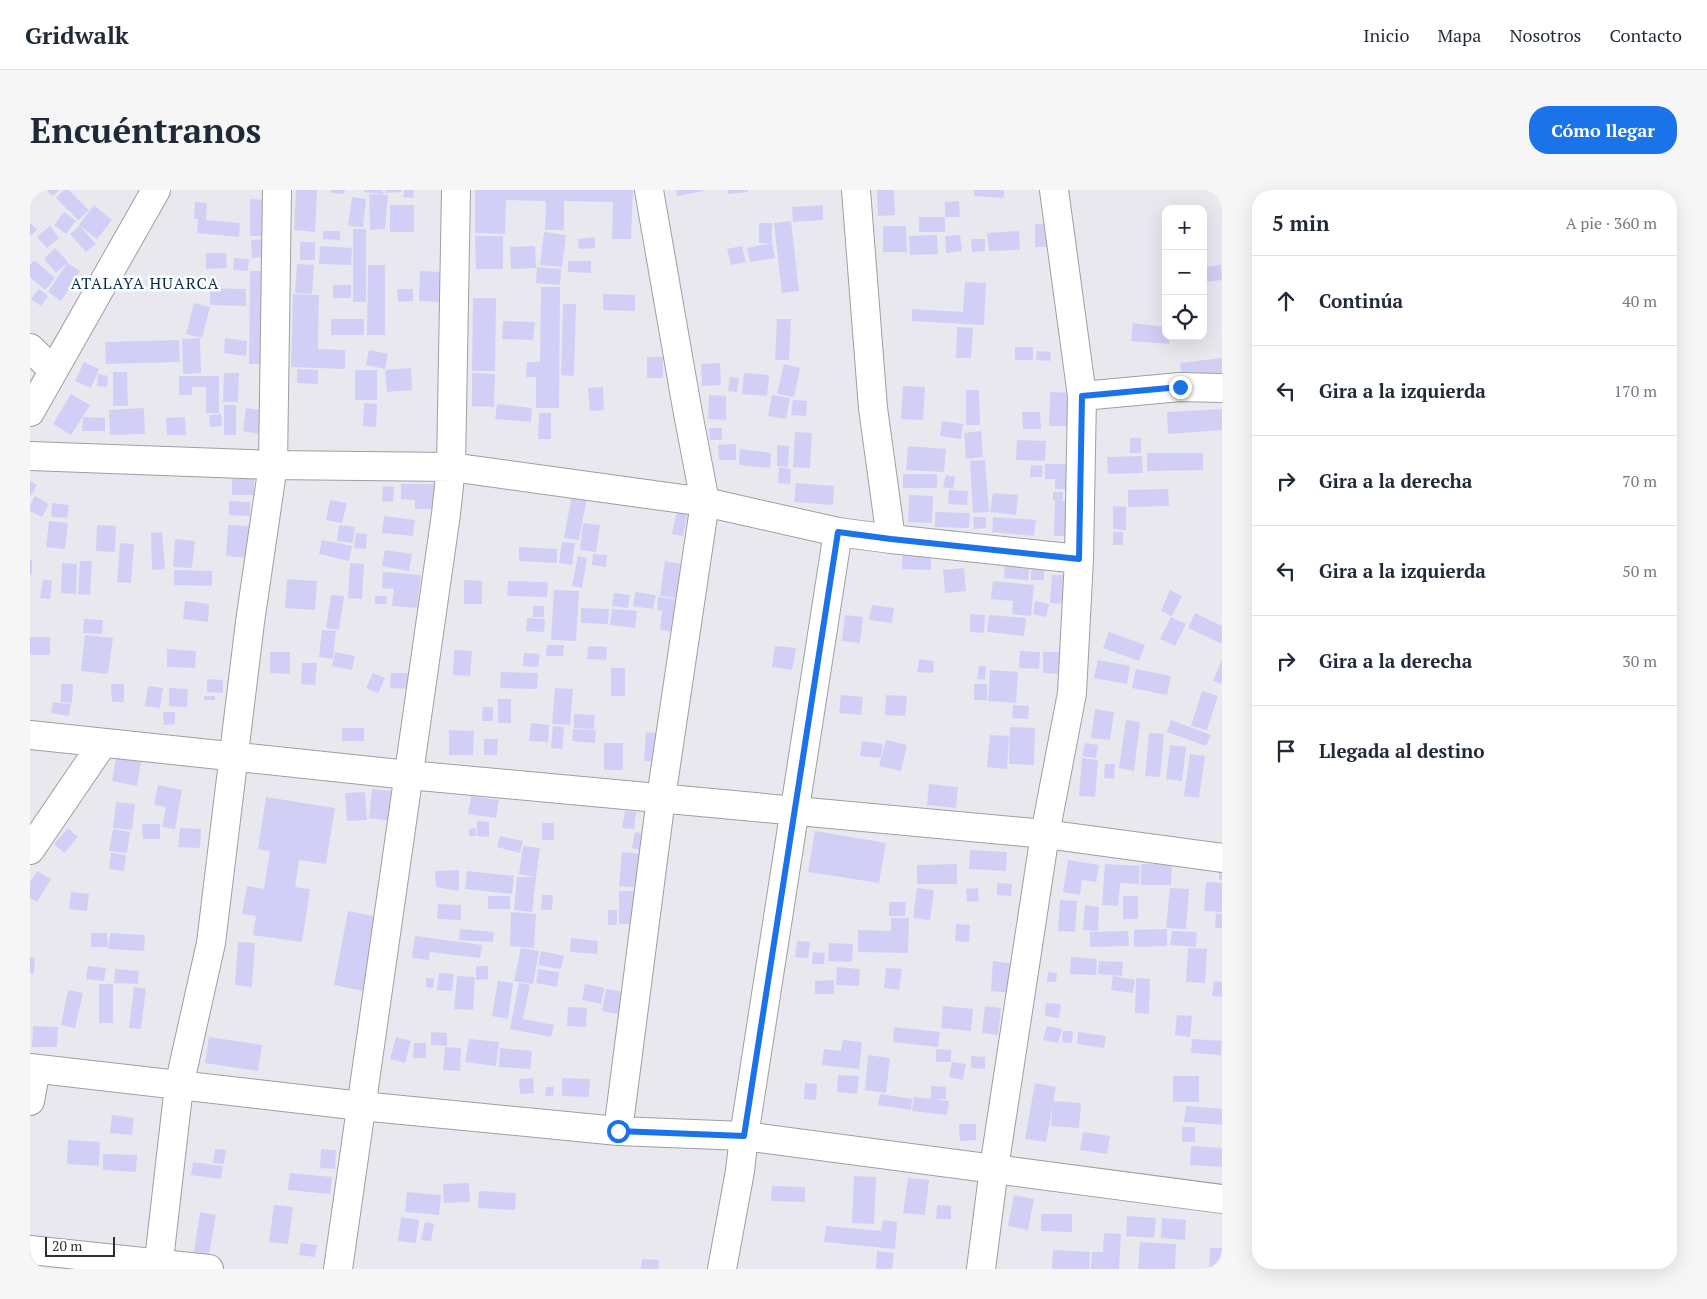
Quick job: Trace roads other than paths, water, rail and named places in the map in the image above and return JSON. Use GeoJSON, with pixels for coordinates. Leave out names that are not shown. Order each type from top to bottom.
{"type":"FeatureCollection","features":[{"type":"Feature","properties":{"kind":"street"},"geometry":{"type":"LineString","coordinates":[[30,412],[156,190]]}},
{"type":"Feature","properties":{"kind":"street"},"geometry":{"type":"LineString","coordinates":[[159,1266],[179,1086],[211,943],[250,622],[272,465],[277,190]]}},
{"type":"Feature","properties":{"kind":"street"},"geometry":{"type":"LineString","coordinates":[[338,1269],[446,514],[451,466],[456,190]]}},
{"type":"Feature","properties":{"kind":"street"},"geometry":{"type":"LineString","coordinates":[[618,1131],[662,798],[705,502],[686,408],[649,190]]}},
{"type":"Feature","properties":{"kind":"street"},"geometry":{"type":"LineString","coordinates":[[856,190],[873,408],[891,539]]}},
{"type":"Feature","properties":{"kind":"street"},"geometry":{"type":"LineString","coordinates":[[981,1269],[994,1168],[1045,834],[1072,693],[1079,559],[1082,396],[1054,190]]}},
{"type":"Feature","properties":{"kind":"street"},"geometry":{"type":"LineString","coordinates":[[30,348],[53,370]]}},
{"type":"Feature","properties":{"kind":"street"},"geometry":{"type":"LineString","coordinates":[[1082,396],[1180,387],[1222,388]]}},
{"type":"Feature","properties":{"kind":"street"},"geometry":{"type":"LineString","coordinates":[[30,456],[272,465],[451,466],[705,502],[838,532],[1079,559]]}},
{"type":"Feature","properties":{"kind":"street"},"geometry":{"type":"LineString","coordinates":[[722,1269],[740,1171],[838,532]]}},
{"type":"Feature","properties":{"kind":"street"},"geometry":{"type":"LineString","coordinates":[[30,735],[409,775],[1045,834],[1222,858]]}},
{"type":"Feature","properties":{"kind":"street"},"geometry":{"type":"LineString","coordinates":[[30,850],[103,743]]}},
{"type":"Feature","properties":{"kind":"street"},"geometry":{"type":"LineString","coordinates":[[30,1101],[33,1069],[361,1106],[618,1131],[744,1136],[1222,1199]]}},
{"type":"Feature","properties":{"kind":"street"},"geometry":{"type":"LineString","coordinates":[[30,1250],[159,1266],[209,1269]]}},
{"type":"Feature","properties":{"kind":"district","name":"ATALAYA HUARCA"},"geometry":{"type":"Point","coordinates":[145,283]}}]}
